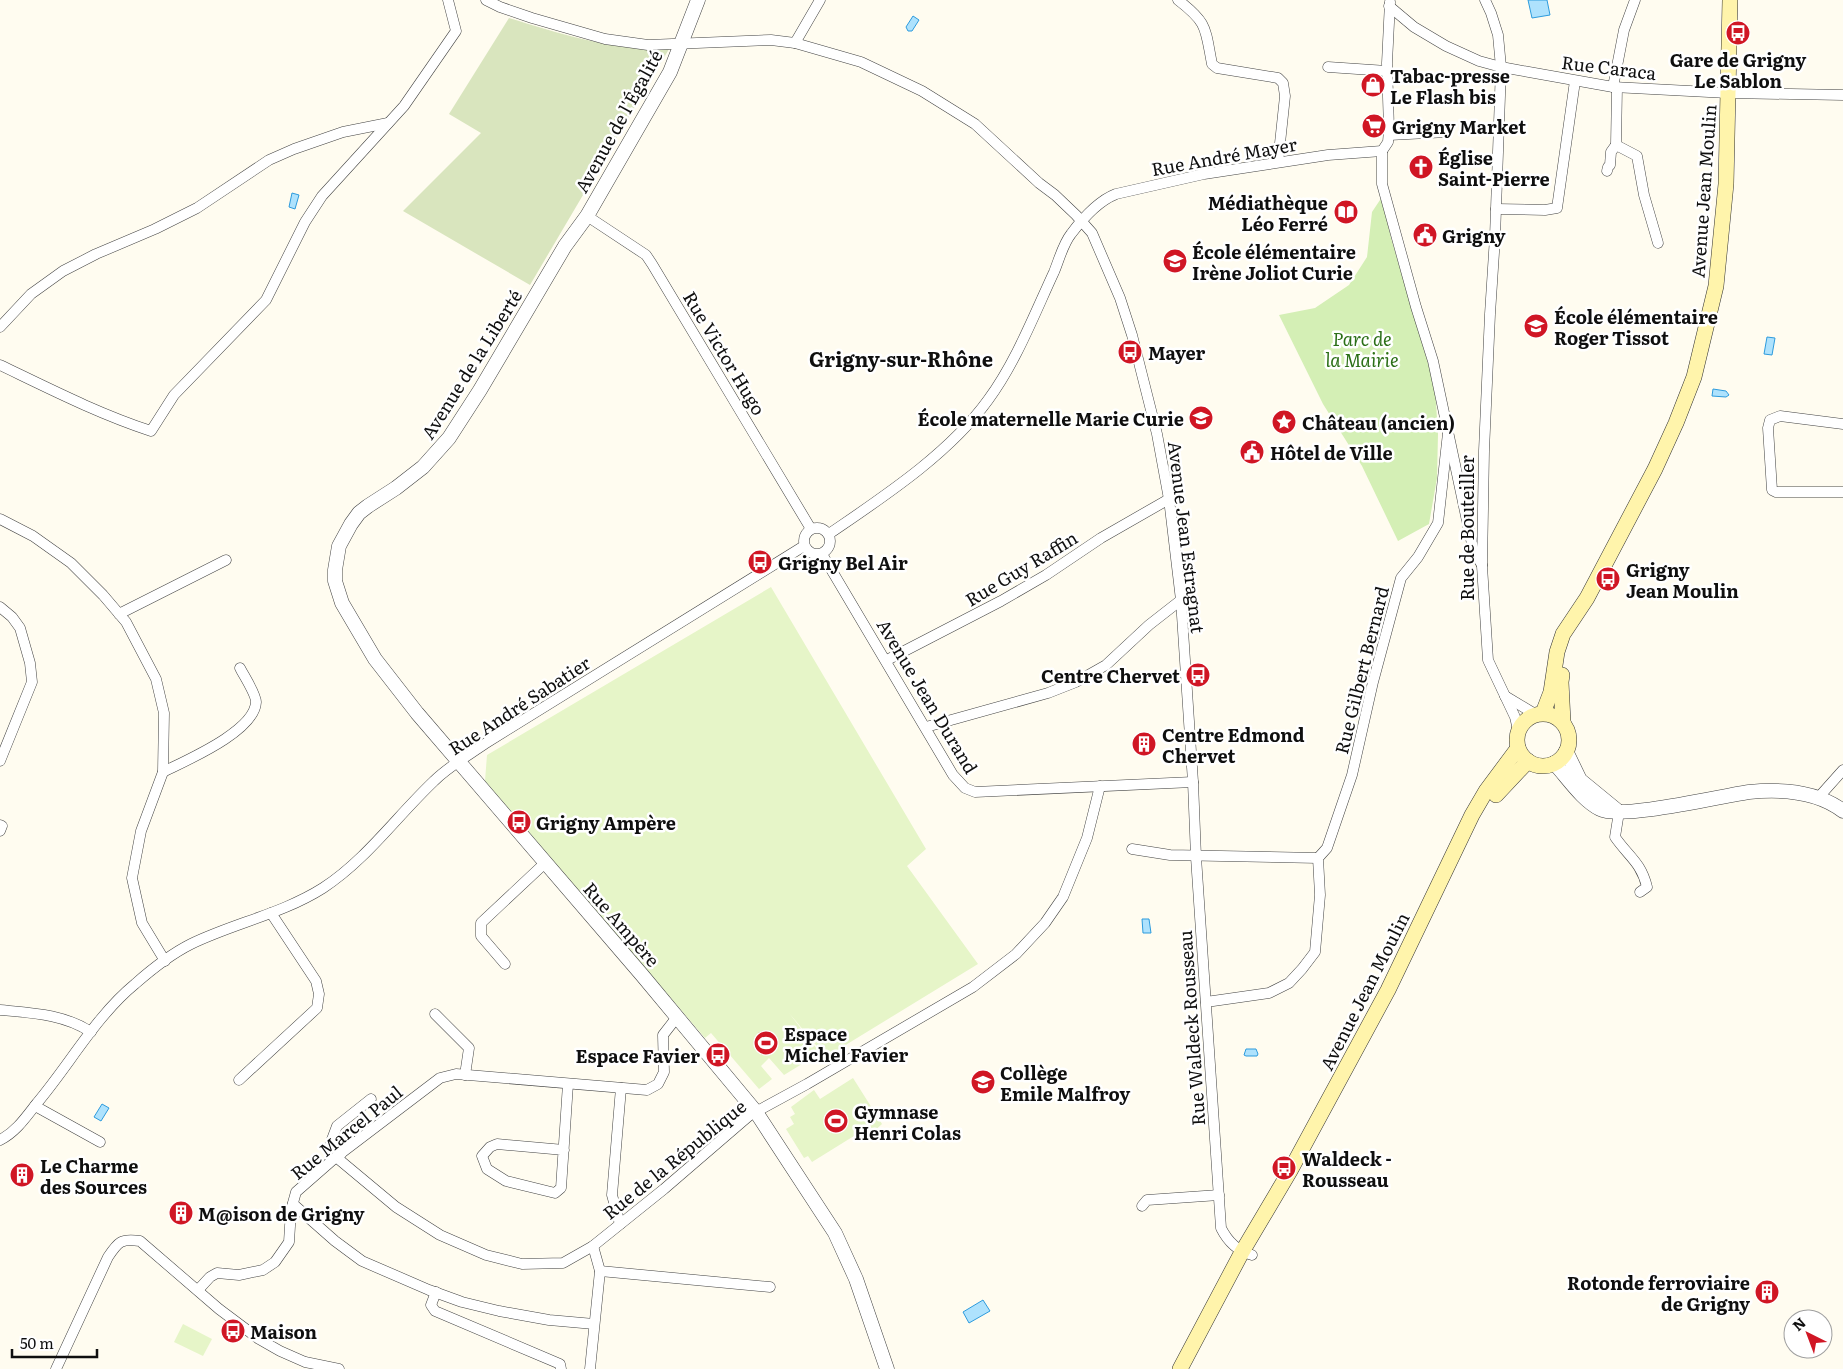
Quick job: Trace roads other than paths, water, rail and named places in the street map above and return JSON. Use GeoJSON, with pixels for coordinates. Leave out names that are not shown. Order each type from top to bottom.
{"type":"FeatureCollection","features":[{"type":"Feature","properties":{"kind":"main road","name":"Avenue Jean Moulin"},"geometry":{"type":"LineString","coordinates":[[1539,714],[1551,692],[1558,652],[1564,634],[1587,598],[1655,469],[1676,424],[1694,377],[1716,286],[1726,184],[1730,0]]}},
{"type":"Feature","properties":{"kind":"main road","name":"Avenue Jean Moulin"},"geometry":{"type":"LineString","coordinates":[[1563,722],[1561,682],[1566,658],[1587,598]]}},
{"type":"Feature","properties":{"kind":"main road"},"geometry":{"type":"LineString","coordinates":[[1539,714],[1557,718],[1563,722],[1569,736],[1566,751],[1561,758],[1546,766],[1536,765],[1522,756],[1516,739],[1522,723],[1539,714]]}},
{"type":"Feature","properties":{"kind":"main road","name":"Avenue Jean Moulin"},"geometry":{"type":"LineString","coordinates":[[1247,1254],[1388,990],[1472,815],[1486,791],[1500,775],[1518,748]]}},
{"type":"Feature","properties":{"kind":"main road","name":"Avenue Jean Moulin"},"geometry":{"type":"LineString","coordinates":[[1247,1254],[1343,1092],[1402,977],[1465,847],[1487,807],[1508,781],[1528,761]]}},
{"type":"Feature","properties":{"kind":"main road"},"geometry":{"type":"LineString","coordinates":[[1180,1369],[1247,1254]]}},
{"type":"Feature","properties":{"kind":"main road"},"geometry":{"type":"LineString","coordinates":[[1190,1369],[1247,1254]]}},
{"type":"Feature","properties":{"kind":"street"},"geometry":{"type":"LineString","coordinates":[[0,365],[132,425],[152,431],[174,396],[266,300],[305,222],[322,196],[404,106],[456,30],[448,0]]}},
{"type":"Feature","properties":{"kind":"street","name":"Avenue Jean Estragnat"},"geometry":{"type":"LineString","coordinates":[[486,0],[532,18],[604,39],[648,44],[771,40],[795,43],[861,62],[922,91],[975,124],[1082,221],[1092,233],[1125,312],[1157,434],[1169,499],[1181,600],[1193,782]]}},
{"type":"Feature","properties":{"kind":"street","name":"Avenue de l'Égalité"},"geometry":{"type":"LineString","coordinates":[[587,216],[670,72],[698,0]]}},
{"type":"Feature","properties":{"kind":"street"},"geometry":{"type":"LineString","coordinates":[[795,43],[820,0]]}},
{"type":"Feature","properties":{"kind":"street"},"geometry":{"type":"LineString","coordinates":[[1178,0],[1200,18],[1205,28],[1212,64],[1217,68],[1278,78],[1283,83],[1285,96],[1278,162]]}},
{"type":"Feature","properties":{"kind":"street","name":"Rue de Bouteiller"},"geometry":{"type":"LineString","coordinates":[[1485,0],[1498,35],[1501,67],[1496,209],[1489,324],[1482,566],[1488,660],[1515,717],[1518,730]]}},
{"type":"Feature","properties":{"kind":"street"},"geometry":{"type":"LineString","coordinates":[[1607,172],[1610,165],[1611,152],[1616,145],[1615,87],[1624,30],[1635,0]]}},
{"type":"Feature","properties":{"kind":"street"},"geometry":{"type":"LineString","coordinates":[[1390,3],[1387,72],[1389,135],[1388,142],[1382,151],[1382,184],[1433,361],[1474,552],[1482,566]]}},
{"type":"Feature","properties":{"kind":"street","name":"Rue Caraca"},"geometry":{"type":"LineString","coordinates":[[1390,3],[1414,27],[1446,46],[1479,61],[1501,67],[1615,87],[1728,93],[1843,95]]}},
{"type":"Feature","properties":{"kind":"street"},"geometry":{"type":"LineString","coordinates":[[1328,67],[1387,72]]}},
{"type":"Feature","properties":{"kind":"street"},"geometry":{"type":"LineString","coordinates":[[1496,209],[1545,210],[1557,208],[1575,81]]}},
{"type":"Feature","properties":{"kind":"street"},"geometry":{"type":"LineString","coordinates":[[0,327],[31,294],[62,272],[96,254],[155,229],[197,208],[269,160],[343,132],[388,123]]}},
{"type":"Feature","properties":{"kind":"street"},"geometry":{"type":"LineString","coordinates":[[1389,135],[1447,132]]}},
{"type":"Feature","properties":{"kind":"street"},"geometry":{"type":"LineString","coordinates":[[1616,145],[1637,156],[1644,196],[1658,243]]}},
{"type":"Feature","properties":{"kind":"street","name":"Rue André Mayer"},"geometry":{"type":"LineString","coordinates":[[1082,221],[1104,199],[1116,194],[1204,174],[1278,162],[1328,155],[1382,151]]}},
{"type":"Feature","properties":{"kind":"street","name":"Rue Victor Hugo"},"geometry":{"type":"LineString","coordinates":[[587,216],[646,256],[652,264],[811,529]]}},
{"type":"Feature","properties":{"kind":"street","name":"Avenue de la Liberté"},"geometry":{"type":"LineString","coordinates":[[458,762],[375,658],[342,603],[335,575],[339,546],[343,536],[359,513],[417,472],[449,438],[480,390],[565,246],[587,216]]}},
{"type":"Feature","properties":{"kind":"street"},"geometry":{"type":"LineString","coordinates":[[828,534],[868,508],[935,455],[976,415],[1008,368],[1070,235],[1082,221]]}},
{"type":"Feature","properties":{"kind":"street"},"geometry":{"type":"LineString","coordinates":[[1843,424],[1780,416],[1770,420],[1768,428],[1772,490],[1776,492],[1843,492]]}},
{"type":"Feature","properties":{"kind":"street","name":"Rue Gilbert Bernard"},"geometry":{"type":"LineString","coordinates":[[1318,858],[1327,848],[1352,775],[1373,682],[1400,578],[1418,557],[1438,523],[1448,433]]}},
{"type":"Feature","properties":{"kind":"street","name":"Rue Guy Raffin"},"geometry":{"type":"LineString","coordinates":[[887,660],[1008,597],[1046,575],[1101,538],[1169,499]]}},
{"type":"Feature","properties":{"kind":"street"},"geometry":{"type":"LineString","coordinates":[[0,519],[33,536],[71,563],[103,594],[126,622],[156,679],[164,714],[164,772],[141,831],[132,878],[142,923],[165,961]]}},
{"type":"Feature","properties":{"kind":"street"},"geometry":{"type":"LineString","coordinates":[[820,528],[828,534],[830,538],[829,547],[822,554],[812,554],[804,546],[804,536],[811,529],[820,528]]}},
{"type":"Feature","properties":{"kind":"street","name":"Rue André Sabatier"},"geometry":{"type":"LineString","coordinates":[[0,1140],[16,1129],[112,1006],[165,961],[192,944],[304,899],[324,887],[343,873],[386,833],[436,779],[458,762],[804,546]]}},
{"type":"Feature","properties":{"kind":"street","name":"Avenue Jean Durand"},"geometry":{"type":"LineString","coordinates":[[822,554],[887,660],[953,775],[960,784],[970,791],[1193,782]]}},
{"type":"Feature","properties":{"kind":"street"},"geometry":{"type":"LineString","coordinates":[[119,614],[226,560]]}},
{"type":"Feature","properties":{"kind":"street"},"geometry":{"type":"LineString","coordinates":[[926,727],[1048,693],[1076,682],[1106,665],[1181,600]]}},
{"type":"Feature","properties":{"kind":"street"},"geometry":{"type":"LineString","coordinates":[[0,607],[12,617],[20,628],[30,663],[32,682],[0,762]]}},
{"type":"Feature","properties":{"kind":"street"},"geometry":{"type":"LineString","coordinates":[[164,772],[199,754],[242,728],[249,721],[255,712],[256,700],[240,668]]}},
{"type":"Feature","properties":{"kind":"street"},"geometry":{"type":"LineString","coordinates":[[1504,695],[1539,714]]}},
{"type":"Feature","properties":{"kind":"street"},"geometry":{"type":"LineString","coordinates":[[1566,751],[1580,780],[1619,812]]}},
{"type":"Feature","properties":{"kind":"street","name":"Rue Ampère"},"geometry":{"type":"LineString","coordinates":[[458,762],[756,1112],[835,1232],[856,1279],[887,1369]]}},
{"type":"Feature","properties":{"kind":"street"},"geometry":{"type":"LineString","coordinates":[[1554,763],[1593,804],[1605,812],[1656,809],[1749,792],[1775,791],[1798,793],[1818,798],[1843,811]]}},
{"type":"Feature","properties":{"kind":"street"},"geometry":{"type":"LineString","coordinates":[[1818,798],[1843,770]]}},
{"type":"Feature","properties":{"kind":"street","name":"Rue Waldeck Rousseau"},"geometry":{"type":"LineString","coordinates":[[1193,782],[1196,856],[1221,1228],[1227,1240],[1247,1254]]}},
{"type":"Feature","properties":{"kind":"street","name":"Rue de la République"},"geometry":{"type":"LineString","coordinates":[[339,1156],[396,1207],[440,1235],[486,1255],[522,1264],[563,1263],[593,1246],[664,1189],[739,1124],[756,1112],[973,987],[1024,947],[1064,897],[1088,838],[1100,786]]}},
{"type":"Feature","properties":{"kind":"street"},"geometry":{"type":"LineString","coordinates":[[1619,812],[1615,837],[1623,849],[1635,859],[1644,874],[1647,887],[1640,892]]}},
{"type":"Feature","properties":{"kind":"street"},"geometry":{"type":"LineString","coordinates":[[0,824],[2,826],[0,831]]}},
{"type":"Feature","properties":{"kind":"street"},"geometry":{"type":"LineString","coordinates":[[1132,849],[1170,855],[1318,858],[1320,895],[1315,952],[1302,969],[1288,983],[1269,993],[1206,1002]]}},
{"type":"Feature","properties":{"kind":"street"},"geometry":{"type":"LineString","coordinates":[[505,964],[481,936],[481,923],[545,864]]}},
{"type":"Feature","properties":{"kind":"street"},"geometry":{"type":"LineString","coordinates":[[239,1080],[317,1008],[319,994],[316,981],[271,913]]}},
{"type":"Feature","properties":{"kind":"street"},"geometry":{"type":"LineString","coordinates":[[0,1010],[54,1016],[75,1023],[91,1032]]}},
{"type":"Feature","properties":{"kind":"street"},"geometry":{"type":"LineString","coordinates":[[435,1014],[468,1048],[465,1075]]}},
{"type":"Feature","properties":{"kind":"street","name":"Rue Marcel Paul"},"geometry":{"type":"LineString","coordinates":[[198,1290],[210,1277],[217,1273],[239,1275],[263,1270],[275,1262],[289,1242],[296,1192],[339,1156],[440,1078],[456,1074],[647,1090],[658,1084],[664,1072],[664,1035],[677,1017]]}},
{"type":"Feature","properties":{"kind":"street"},"geometry":{"type":"LineString","coordinates":[[564,1150],[497,1144],[490,1147],[482,1156],[487,1169],[506,1180],[555,1193],[561,1188],[564,1150],[568,1084]]}},
{"type":"Feature","properties":{"kind":"street"},"geometry":{"type":"LineString","coordinates":[[620,1224],[612,1195],[621,1088]]}},
{"type":"Feature","properties":{"kind":"street"},"geometry":{"type":"LineString","coordinates":[[339,1156],[331,1142],[337,1126],[371,1099]]}},
{"type":"Feature","properties":{"kind":"street"},"geometry":{"type":"LineString","coordinates":[[35,1106],[100,1142]]}},
{"type":"Feature","properties":{"kind":"street"},"geometry":{"type":"LineString","coordinates":[[1142,1206],[1147,1200],[1219,1195]]}},
{"type":"Feature","properties":{"kind":"street"},"geometry":{"type":"LineString","coordinates":[[293,1204],[335,1241],[362,1261],[436,1292],[462,1302],[499,1310],[549,1320],[594,1324]]}},
{"type":"Feature","properties":{"kind":"street"},"geometry":{"type":"LineString","coordinates":[[56,1369],[108,1257],[117,1243],[128,1239],[140,1241],[239,1325],[280,1351],[305,1362],[339,1369]]}},
{"type":"Feature","properties":{"kind":"street"},"geometry":{"type":"LineString","coordinates":[[590,1369],[600,1271],[593,1246]]}},
{"type":"Feature","properties":{"kind":"street"},"geometry":{"type":"LineString","coordinates":[[600,1271],[770,1287]]}},
{"type":"Feature","properties":{"kind":"street"},"geometry":{"type":"LineString","coordinates":[[436,1292],[431,1305],[435,1311],[560,1364],[561,1369]]}},
{"type":"Feature","properties":{"kind":"water"},"geometry":{"type":"Polygon","coordinates":[[[1528,0],[1547,0],[1550,15],[1532,18],[1528,0]]]}},
{"type":"Feature","properties":{"kind":"water"},"geometry":{"type":"Polygon","coordinates":[[[913,16],[919,20],[912,31],[908,31],[906,27],[913,16]]]}},
{"type":"Feature","properties":{"kind":"water"},"geometry":{"type":"Polygon","coordinates":[[[292,193],[299,195],[295,209],[289,207],[292,193]]]}},
{"type":"Feature","properties":{"kind":"water"},"geometry":{"type":"Polygon","coordinates":[[[1767,337],[1775,338],[1772,355],[1764,354],[1767,337]]]}},
{"type":"Feature","properties":{"kind":"water"},"geometry":{"type":"Polygon","coordinates":[[[1713,389],[1726,391],[1729,395],[1726,397],[1712,396],[1713,389]]]}},
{"type":"Feature","properties":{"kind":"water"},"geometry":{"type":"Polygon","coordinates":[[[1142,919],[1149,919],[1151,933],[1143,933],[1142,919]]]}},
{"type":"Feature","properties":{"kind":"water"},"geometry":{"type":"Polygon","coordinates":[[[1246,1049],[1256,1049],[1257,1056],[1244,1055],[1246,1049]]]}},
{"type":"Feature","properties":{"kind":"water"},"geometry":{"type":"Polygon","coordinates":[[[102,1104],[109,1108],[101,1121],[94,1117],[102,1104]]]}},
{"type":"Feature","properties":{"kind":"water"},"geometry":{"type":"Polygon","coordinates":[[[983,1300],[990,1311],[969,1323],[963,1312],[983,1300]]]}},
{"type":"Feature","properties":{"kind":"place","name":"Gare de Grigny Le Sablon"},"geometry":{"type":"Point","coordinates":[1738,33]}},
{"type":"Feature","properties":{"kind":"place","name":"Tabac-presse Le Flash bis"},"geometry":{"type":"Point","coordinates":[1373,85]}},
{"type":"Feature","properties":{"kind":"place","name":"Grigny Market"},"geometry":{"type":"Point","coordinates":[1374,126]}},
{"type":"Feature","properties":{"kind":"place","name":"Église Saint-Pierre"},"geometry":{"type":"Point","coordinates":[1421,167]}},
{"type":"Feature","properties":{"kind":"place","name":"Médiathèque Léo Ferré"},"geometry":{"type":"Point","coordinates":[1346,212]}},
{"type":"Feature","properties":{"kind":"place","name":"Grigny"},"geometry":{"type":"Point","coordinates":[1425,235]}},
{"type":"Feature","properties":{"kind":"place","name":"École élémentaire Irène Joliot Curie"},"geometry":{"type":"Point","coordinates":[1175,261]}},
{"type":"Feature","properties":{"kind":"place","name":"École élémentaire Roger Tissot"},"geometry":{"type":"Point","coordinates":[1536,326]}},
{"type":"Feature","properties":{"kind":"place","name":"Mayer"},"geometry":{"type":"Point","coordinates":[1130,352]}},
{"type":"Feature","properties":{"kind":"place","name":"École maternelle Marie Curie"},"geometry":{"type":"Point","coordinates":[1201,418]}},
{"type":"Feature","properties":{"kind":"place","name":"Château (ancien)"},"geometry":{"type":"Point","coordinates":[1284,422]}},
{"type":"Feature","properties":{"kind":"place","name":"Hôtel de Ville"},"geometry":{"type":"Point","coordinates":[1252,452]}},
{"type":"Feature","properties":{"kind":"place","name":"Grigny Bel Air"},"geometry":{"type":"Point","coordinates":[760,562]}},
{"type":"Feature","properties":{"kind":"place","name":"Grigny Jean Moulin"},"geometry":{"type":"Point","coordinates":[1608,579]}},
{"type":"Feature","properties":{"kind":"place","name":"Centre Chervet"},"geometry":{"type":"Point","coordinates":[1198,675]}},
{"type":"Feature","properties":{"kind":"place","name":"Centre Edmond Chervet"},"geometry":{"type":"Point","coordinates":[1144,744]}},
{"type":"Feature","properties":{"kind":"place","name":"Grigny Ampère"},"geometry":{"type":"Point","coordinates":[519,822]}},
{"type":"Feature","properties":{"kind":"place","name":"Espace Michel Favier"},"geometry":{"type":"Point","coordinates":[766,1043]}},
{"type":"Feature","properties":{"kind":"place","name":"Espace Favier"},"geometry":{"type":"Point","coordinates":[718,1055]}},
{"type":"Feature","properties":{"kind":"place","name":"Collège Emile Malfroy"},"geometry":{"type":"Point","coordinates":[983,1082]}},
{"type":"Feature","properties":{"kind":"place","name":"Gymnase Henri Colas"},"geometry":{"type":"Point","coordinates":[836,1121]}},
{"type":"Feature","properties":{"kind":"place","name":"Waldeck - Rousseau"},"geometry":{"type":"Point","coordinates":[1284,1168]}},
{"type":"Feature","properties":{"kind":"place","name":"Le Charme des Sources"},"geometry":{"type":"Point","coordinates":[22,1175]}},
{"type":"Feature","properties":{"kind":"place","name":"M@ison de Grigny"},"geometry":{"type":"Point","coordinates":[181,1213]}},
{"type":"Feature","properties":{"kind":"place","name":"Rotonde ferroviaire de Grigny"},"geometry":{"type":"Point","coordinates":[1767,1292]}},
{"type":"Feature","properties":{"kind":"place","name":"Maison"},"geometry":{"type":"Point","coordinates":[233,1331]}},
{"type":"Feature","properties":{"kind":"district","name":"Grigny-sur-Rhône"},"geometry":{"type":"Point","coordinates":[901,358]}},
{"type":"Feature","properties":{"kind":"park label","name":"Parc de la Mairie"},"geometry":{"type":"Point","coordinates":[1362,348]}}]}
